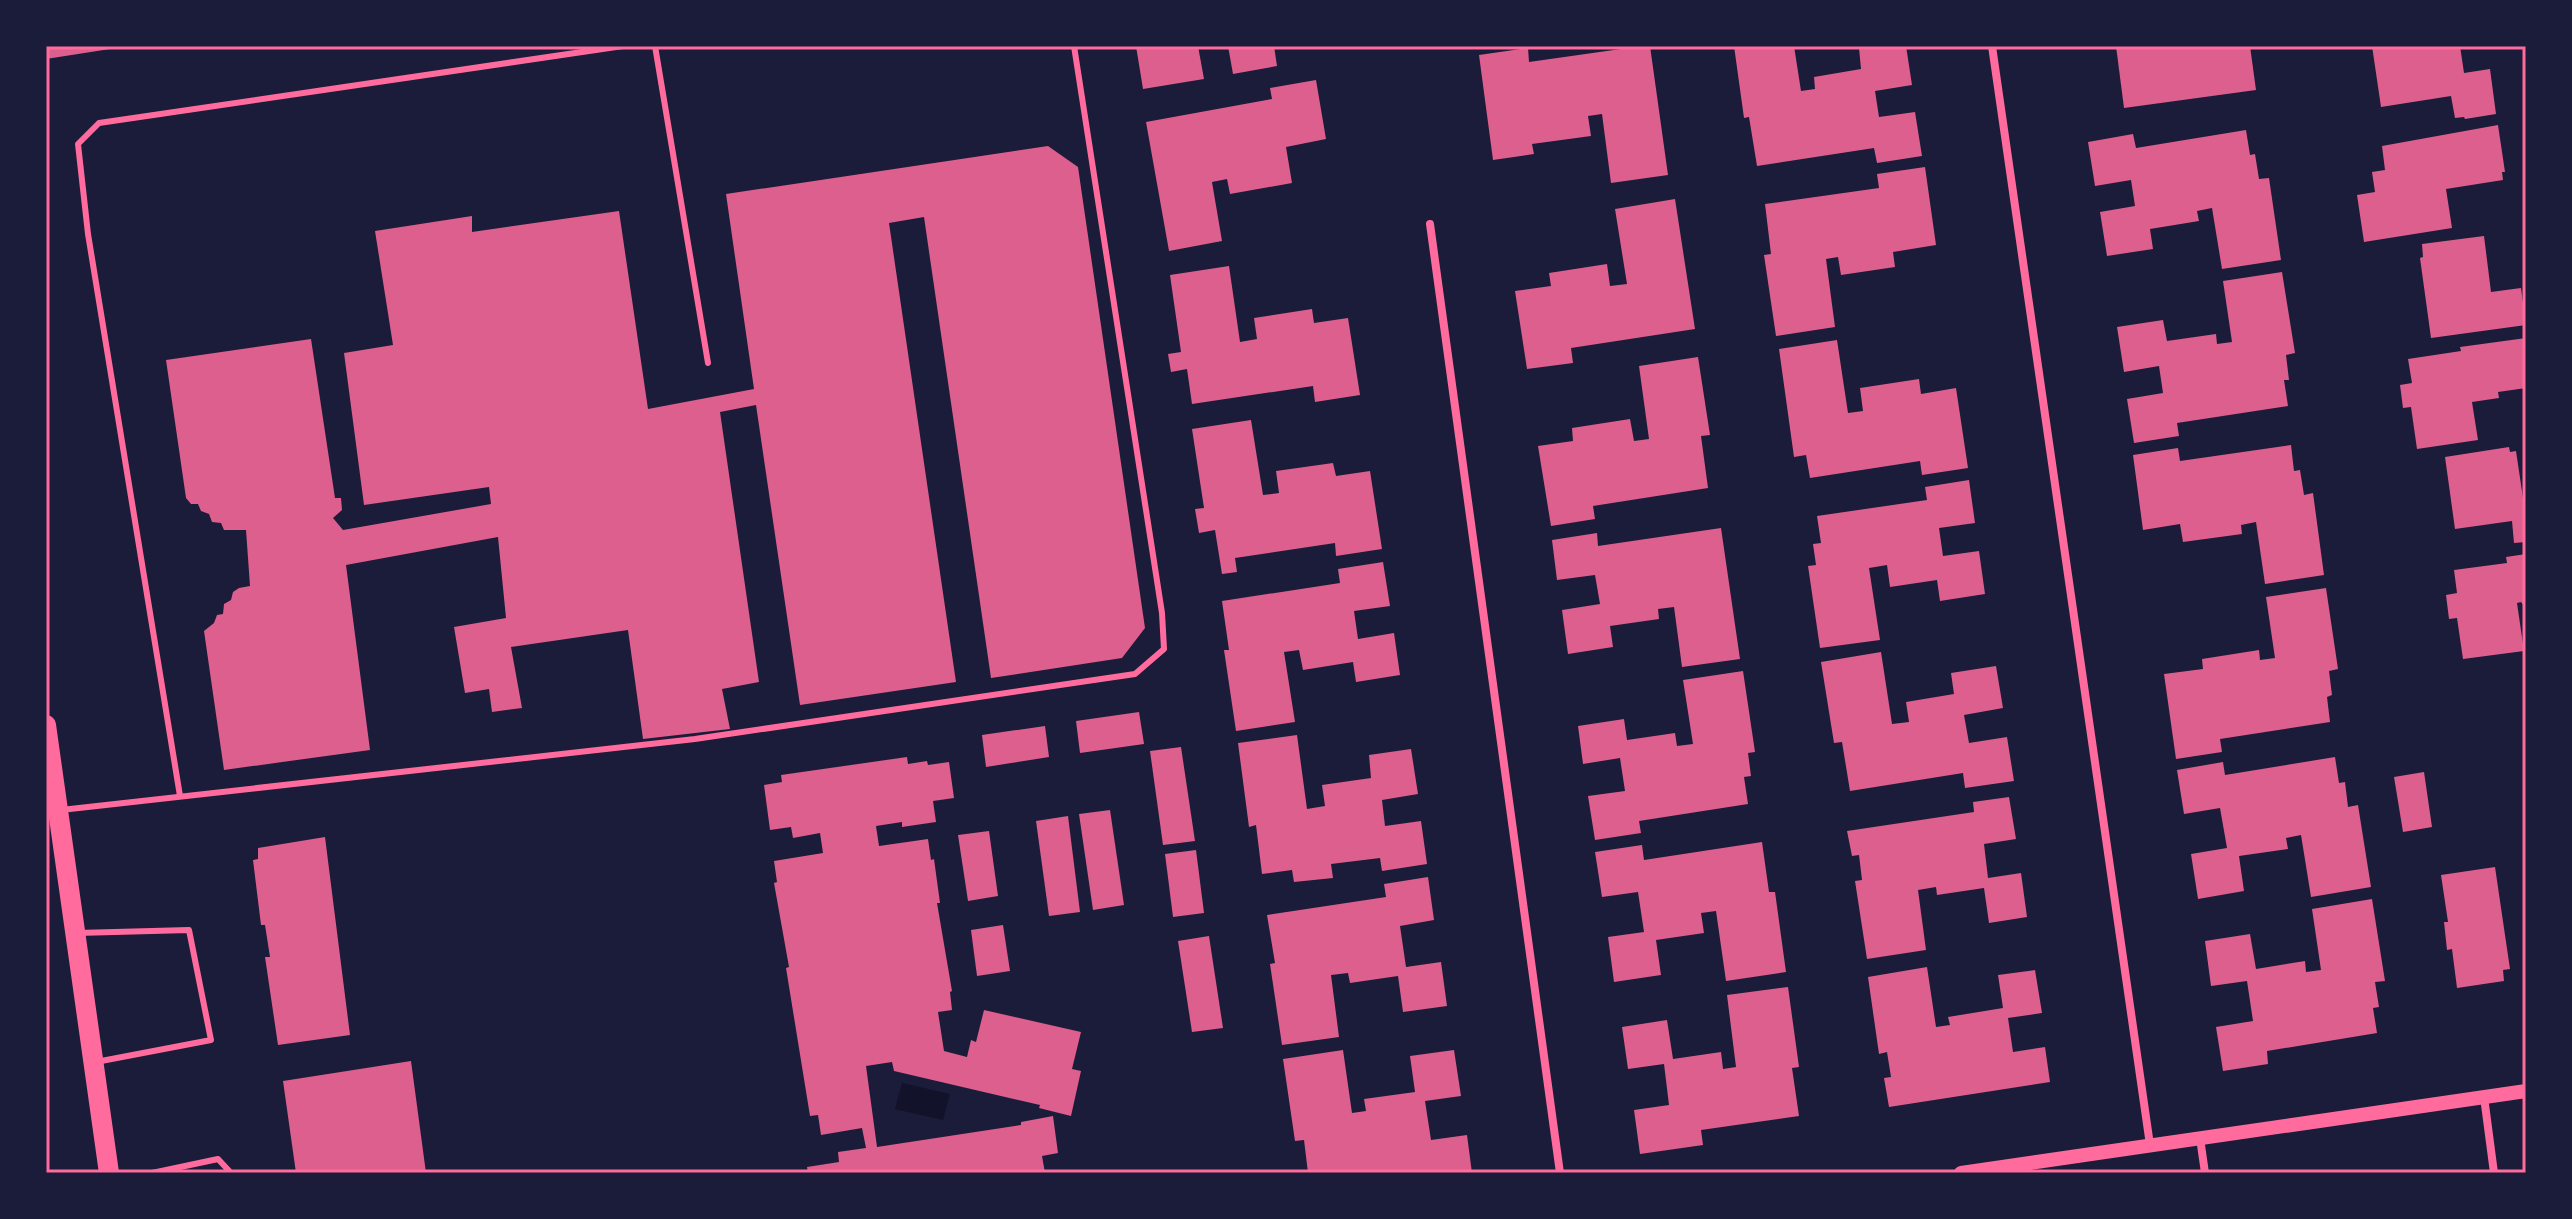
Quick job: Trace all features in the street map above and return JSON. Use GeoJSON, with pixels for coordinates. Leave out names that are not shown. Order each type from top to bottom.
{"type":"FeatureCollection","features":[{"type":"Feature","properties":{"kind":"main road"},"geometry":{"type":"LineString","coordinates":[[46,725],[109,1173]]}},
{"type":"Feature","properties":{"kind":"street"},"geometry":{"type":"LineString","coordinates":[[1992,46],[2150,1145]]}},
{"type":"Feature","properties":{"kind":"street"},"geometry":{"type":"LineString","coordinates":[[1430,224],[1560,1173]]}},
{"type":"Feature","properties":{"kind":"street"},"geometry":{"type":"LineString","coordinates":[[1961,1173],[2526,1091]]}},
{"type":"Feature","properties":{"kind":"street"},"geometry":{"type":"LineString","coordinates":[[2484,1097],[2494,1173]]}},
{"type":"Feature","properties":{"kind":"street"},"geometry":{"type":"LineString","coordinates":[[2200,1138],[2205,1173]]}},
{"type":"Feature","properties":{"kind":"lane"},"geometry":{"type":"LineString","coordinates":[[180,796],[88,234],[78,144],[99,123],[623,46]]}},
{"type":"Feature","properties":{"kind":"lane"},"geometry":{"type":"LineString","coordinates":[[655,46],[708,363]]}},
{"type":"Feature","properties":{"kind":"lane"},"geometry":{"type":"LineString","coordinates":[[58,811],[695,739],[1135,674],[1164,649],[1162,613],[1074,46]]}},
{"type":"Feature","properties":{"kind":"lane"},"geometry":{"type":"LineString","coordinates":[[75,934],[189,930],[211,1040],[93,1062]]}},
{"type":"Feature","properties":{"kind":"lane"},"geometry":{"type":"LineString","coordinates":[[152,1173],[218,1159],[231,1173]]}},
{"type":"Feature","properties":{"kind":"shaded area"},"geometry":{"type":"Polygon","coordinates":[[[902,1083],[950,1094],[943,1120],[895,1109],[902,1083]]]}},
{"type":"Feature","properties":{"kind":"building"},"geometry":{"type":"Polygon","coordinates":[[[46,46],[109,46],[110,49],[46,59],[46,46]]]}},
{"type":"Feature","properties":{"kind":"building"},"geometry":{"type":"Polygon","coordinates":[[[1136,46],[1198,46],[1204,79],[1143,89],[1136,46]]]}},
{"type":"Feature","properties":{"kind":"building"},"geometry":{"type":"Polygon","coordinates":[[[1228,46],[1274,46],[1277,66],[1233,74],[1228,46]]]}},
{"type":"Feature","properties":{"kind":"building"},"geometry":{"type":"Polygon","coordinates":[[[1650,46],[1668,175],[1611,183],[1602,114],[1588,116],[1591,136],[1532,144],[1534,154],[1493,160],[1479,55],[1528,48],[1529,62],[1650,46]]]}},
{"type":"Feature","properties":{"kind":"building"},"geometry":{"type":"Polygon","coordinates":[[[1734,46],[1794,46],[1801,91],[1815,89],[1814,77],[1861,69],[1859,48],[1906,46],[1912,85],[1875,91],[1879,117],[1915,112],[1922,156],[1877,163],[1874,148],[1757,166],[1749,117],[1744,118],[1734,46]]]}},
{"type":"Feature","properties":{"kind":"building"},"geometry":{"type":"Polygon","coordinates":[[[2116,46],[2250,46],[2256,90],[2124,108],[2116,46]]]}},
{"type":"Feature","properties":{"kind":"building"},"geometry":{"type":"Polygon","coordinates":[[[2372,46],[2460,46],[2464,73],[2490,69],[2496,114],[2455,118],[2451,96],[2381,107],[2372,46]]]}},
{"type":"Feature","properties":{"kind":"building"},"geometry":{"type":"Polygon","coordinates":[[[1316,80],[1326,139],[1286,147],[1292,183],[1230,194],[1227,179],[1212,182],[1222,241],[1169,251],[1146,122],[1272,99],[1270,88],[1316,80]]]}},
{"type":"Feature","properties":{"kind":"building"},"geometry":{"type":"Polygon","coordinates":[[[2498,125],[2505,172],[2502,172],[2503,180],[2446,189],[2452,228],[2364,242],[2357,195],[2375,192],[2372,172],[2385,170],[2382,146],[2498,125]]]}},
{"type":"Feature","properties":{"kind":"building"},"geometry":{"type":"Polygon","coordinates":[[[2246,130],[2250,155],[2255,154],[2259,179],[2269,178],[2281,260],[2222,269],[2212,208],[2197,211],[2199,221],[2150,229],[2153,249],[2107,256],[2100,212],[2135,206],[2131,180],[2095,186],[2088,142],[2133,134],[2136,148],[2246,130]]]}},
{"type":"Feature","properties":{"kind":"building"},"geometry":{"type":"Polygon","coordinates":[[[1048,146],[1078,167],[1145,628],[1122,658],[991,678],[924,217],[889,223],[956,682],[800,705],[756,405],[720,412],[759,682],[722,689],[730,729],[643,739],[628,630],[511,647],[522,708],[492,712],[489,689],[465,693],[454,627],[506,618],[498,537],[346,565],[370,750],[224,770],[204,631],[214,623],[217,615],[223,614],[224,604],[231,600],[233,592],[250,586],[246,530],[224,530],[221,523],[212,522],[209,514],[186,498],[166,360],[311,339],[335,498],[341,498],[342,510],[333,518],[343,530],[491,504],[489,487],[364,505],[344,353],[393,345],[375,231],[472,216],[472,232],[619,211],[648,409],[754,389],[726,194],[1048,146]]]}},
{"type":"Feature","properties":{"kind":"building"},"geometry":{"type":"Polygon","coordinates":[[[1925,167],[1936,245],[1893,252],[1895,267],[1841,275],[1838,257],[1826,259],[1835,327],[1776,336],[1764,255],[1771,254],[1765,204],[1879,188],[1877,174],[1925,167]]]}},
{"type":"Feature","properties":{"kind":"building"},"geometry":{"type":"Polygon","coordinates":[[[1675,199],[1695,329],[1571,348],[1573,363],[1527,369],[1515,291],[1551,286],[1549,273],[1607,264],[1610,286],[1627,284],[1615,209],[1675,199]]]}},
{"type":"Feature","properties":{"kind":"building"},"geometry":{"type":"Polygon","coordinates":[[[2484,236],[2491,292],[2521,288],[2526,325],[2431,338],[2420,258],[2423,257],[2422,244],[2484,236]]]}},
{"type":"Feature","properties":{"kind":"building"},"geometry":{"type":"Polygon","coordinates":[[[1229,266],[1240,342],[1257,339],[1254,318],[1312,309],[1314,323],[1348,318],[1360,395],[1315,402],[1313,386],[1192,404],[1187,369],[1171,372],[1168,354],[1181,352],[1170,275],[1229,266]]]}},
{"type":"Feature","properties":{"kind":"building"},"geometry":{"type":"Polygon","coordinates":[[[2282,272],[2295,353],[2286,355],[2289,380],[2284,380],[2288,406],[2177,423],[2179,436],[2134,443],[2127,399],[2163,393],[2159,366],[2124,372],[2117,327],[2163,320],[2167,341],[2216,334],[2217,344],[2232,342],[2223,281],[2282,272]]]}},
{"type":"Feature","properties":{"kind":"building"},"geometry":{"type":"Polygon","coordinates":[[[2526,338],[2526,388],[2498,392],[2499,398],[2472,402],[2478,440],[2417,449],[2411,407],[2403,408],[2400,385],[2412,383],[2408,359],[2461,351],[2460,347],[2526,338]]]}},
{"type":"Feature","properties":{"kind":"building"},"geometry":{"type":"Polygon","coordinates":[[[1837,340],[1848,413],[1863,411],[1860,388],[1919,379],[1921,394],[1956,388],[1968,468],[1922,475],[1920,461],[1810,478],[1806,455],[1794,457],[1779,349],[1837,340]]]}},
{"type":"Feature","properties":{"kind":"building"},"geometry":{"type":"Polygon","coordinates":[[[1698,357],[1710,435],[1701,436],[1708,488],[1593,506],[1595,519],[1551,526],[1538,446],[1573,441],[1572,428],[1630,419],[1634,441],[1649,439],[1639,366],[1698,357]]]}},
{"type":"Feature","properties":{"kind":"building"},"geometry":{"type":"Polygon","coordinates":[[[1251,420],[1263,495],[1279,493],[1276,471],[1333,463],[1336,476],[1370,471],[1382,549],[1336,556],[1335,543],[1235,558],[1237,572],[1222,574],[1215,530],[1199,533],[1195,509],[1204,508],[1192,429],[1251,420]]]}},
{"type":"Feature","properties":{"kind":"building"},"geometry":{"type":"Polygon","coordinates":[[[2291,445],[2294,471],[2300,470],[2304,495],[2313,493],[2324,575],[2265,584],[2256,522],[2241,525],[2242,534],[2183,542],[2180,524],[2143,530],[2133,455],[2178,448],[2180,461],[2291,445]]]}},
{"type":"Feature","properties":{"kind":"building"},"geometry":{"type":"Polygon","coordinates":[[[2509,447],[2510,452],[2516,451],[2523,498],[2526,498],[2526,542],[2514,543],[2512,521],[2455,529],[2445,457],[2509,447]]]}},
{"type":"Feature","properties":{"kind":"building"},"geometry":{"type":"Polygon","coordinates":[[[1969,480],[1975,523],[1939,528],[1943,556],[1979,551],[1985,594],[1940,601],[1937,580],[1890,587],[1887,565],[1869,568],[1880,640],[1820,648],[1808,566],[1816,565],[1813,544],[1821,543],[1817,516],[1927,500],[1925,487],[1969,480]]]}},
{"type":"Feature","properties":{"kind":"building"},"geometry":{"type":"Polygon","coordinates":[[[1721,528],[1740,659],[1682,667],[1674,607],[1658,609],[1659,619],[1610,626],[1613,647],[1568,654],[1562,610],[1600,604],[1595,575],[1557,580],[1552,540],[1597,533],[1598,546],[1721,528]]]}},
{"type":"Feature","properties":{"kind":"building"},"geometry":{"type":"Polygon","coordinates":[[[2526,554],[2526,609],[2521,602],[2517,603],[2524,651],[2463,659],[2457,618],[2449,619],[2446,595],[2457,593],[2454,570],[2507,563],[2506,557],[2526,554]]]}},
{"type":"Feature","properties":{"kind":"building"},"geometry":{"type":"Polygon","coordinates":[[[1383,562],[1390,606],[1354,611],[1358,639],[1394,633],[1400,675],[1356,682],[1353,662],[1303,670],[1299,650],[1284,652],[1295,722],[1236,731],[1224,650],[1229,650],[1222,601],[1340,583],[1338,569],[1383,562]]]}},
{"type":"Feature","properties":{"kind":"building"},"geometry":{"type":"Polygon","coordinates":[[[2326,588],[2338,669],[2329,671],[2332,695],[2327,697],[2330,722],[2220,739],[2222,752],[2176,759],[2164,674],[2203,669],[2202,659],[2259,650],[2260,660],[2275,658],[2266,597],[2326,588]]]}},
{"type":"Feature","properties":{"kind":"building"},"geometry":{"type":"Polygon","coordinates":[[[1881,652],[1892,724],[1909,722],[1906,702],[1954,694],[1951,673],[1996,666],[2003,708],[1964,715],[1969,743],[2007,737],[2014,781],[1965,788],[1963,773],[1850,791],[1842,742],[1834,743],[1821,662],[1881,652]]]}},
{"type":"Feature","properties":{"kind":"building"},"geometry":{"type":"Polygon","coordinates":[[[1743,671],[1755,752],[1748,753],[1751,776],[1744,777],[1748,804],[1639,821],[1641,833],[1595,840],[1588,796],[1625,791],[1620,758],[1583,764],[1578,726],[1624,719],[1627,740],[1675,733],[1677,746],[1693,744],[1683,680],[1743,671]]]}},
{"type":"Feature","properties":{"kind":"building"},"geometry":{"type":"Polygon","coordinates":[[[1139,712],[1144,744],[1080,753],[1076,721],[1139,712]]]}},
{"type":"Feature","properties":{"kind":"building"},"geometry":{"type":"Polygon","coordinates":[[[1045,726],[1049,757],[986,767],[982,735],[1045,726]]]}},
{"type":"Feature","properties":{"kind":"building"},"geometry":{"type":"Polygon","coordinates":[[[1297,735],[1307,809],[1325,806],[1322,785],[1371,778],[1369,755],[1411,749],[1418,794],[1382,800],[1385,826],[1421,821],[1427,864],[1382,871],[1380,858],[1331,864],[1333,878],[1294,882],[1292,870],[1262,874],[1256,825],[1249,827],[1238,743],[1297,735]]]}},
{"type":"Feature","properties":{"kind":"building"},"geometry":{"type":"Polygon","coordinates":[[[1181,747],[1195,841],[1163,845],[1150,751],[1181,747]]]}},
{"type":"Feature","properties":{"kind":"building"},"geometry":{"type":"Polygon","coordinates":[[[907,757],[908,764],[949,762],[954,798],[933,801],[936,822],[902,827],[902,822],[876,826],[879,846],[928,839],[931,860],[934,859],[940,903],[937,903],[952,991],[952,1010],[938,1012],[944,1051],[967,1057],[971,1040],[976,1042],[984,1010],[1081,1032],[1072,1069],[1081,1071],[1071,1116],[1039,1108],[1040,1105],[894,1071],[892,1062],[866,1066],[877,1147],[1021,1125],[1021,1122],[1053,1116],[1058,1153],[1042,1156],[1045,1173],[808,1173],[807,1167],[839,1162],[838,1152],[866,1148],[862,1128],[821,1135],[818,1115],[810,1116],[774,883],[777,882],[774,861],[823,853],[820,833],[793,838],[791,827],[770,830],[764,785],[782,782],[781,775],[907,757]]]}},
{"type":"Feature","properties":{"kind":"building"},"geometry":{"type":"Polygon","coordinates":[[[2335,757],[2339,783],[2345,782],[2348,807],[2358,805],[2371,887],[2311,897],[2301,835],[2286,838],[2288,849],[2239,856],[2244,891],[2198,899],[2191,854],[2227,848],[2220,808],[2184,814],[2177,770],[2223,762],[2225,775],[2335,757]]]}},
{"type":"Feature","properties":{"kind":"building"},"geometry":{"type":"Polygon","coordinates":[[[2424,772],[2432,827],[2403,832],[2394,777],[2424,772]]]}},
{"type":"Feature","properties":{"kind":"building"},"geometry":{"type":"Polygon","coordinates":[[[2009,797],[2016,839],[1984,844],[1988,878],[2021,873],[2027,917],[1989,923],[1984,888],[1937,895],[1936,887],[1918,890],[1926,950],[1867,959],[1855,881],[1862,880],[1859,855],[1852,856],[1847,831],[1974,812],[1973,802],[2009,797]]]}},
{"type":"Feature","properties":{"kind":"building"},"geometry":{"type":"Polygon","coordinates":[[[1110,810],[1124,905],[1093,910],[1079,814],[1110,810]]]}},
{"type":"Feature","properties":{"kind":"building"},"geometry":{"type":"Polygon","coordinates":[[[1068,816],[1080,912],[1049,916],[1036,821],[1068,816]]]}},
{"type":"Feature","properties":{"kind":"building"},"geometry":{"type":"Polygon","coordinates":[[[989,831],[998,896],[968,901],[958,835],[989,831]]]}},
{"type":"Feature","properties":{"kind":"building"},"geometry":{"type":"Polygon","coordinates":[[[325,837],[350,1035],[278,1045],[265,957],[270,957],[265,925],[261,925],[253,860],[258,859],[258,848],[325,837]]]}},
{"type":"Feature","properties":{"kind":"building"},"geometry":{"type":"Polygon","coordinates":[[[1762,842],[1769,892],[1775,892],[1786,972],[1726,981],[1716,911],[1701,913],[1704,933],[1656,940],[1661,975],[1614,982],[1608,937],[1644,932],[1638,892],[1602,897],[1595,852],[1642,845],[1644,860],[1762,842]]]}},
{"type":"Feature","properties":{"kind":"building"},"geometry":{"type":"Polygon","coordinates":[[[1196,850],[1204,913],[1173,917],[1165,854],[1196,850]]]}},
{"type":"Feature","properties":{"kind":"building"},"geometry":{"type":"Polygon","coordinates":[[[2495,867],[2510,969],[2503,970],[2504,981],[2457,988],[2452,949],[2447,950],[2444,922],[2448,922],[2441,875],[2495,867]]]}},
{"type":"Feature","properties":{"kind":"building"},"geometry":{"type":"Polygon","coordinates":[[[1428,877],[1434,920],[1400,926],[1406,967],[1441,962],[1447,1006],[1403,1012],[1398,976],[1350,983],[1348,973],[1331,975],[1339,1037],[1282,1045],[1270,964],[1275,963],[1267,915],[1386,897],[1384,884],[1428,877]]]}},
{"type":"Feature","properties":{"kind":"building"},"geometry":{"type":"Polygon","coordinates":[[[2372,899],[2385,981],[2375,982],[2379,1007],[2373,1008],[2377,1033],[2267,1051],[2268,1064],[2223,1071],[2216,1027],[2253,1021],[2247,981],[2211,986],[2205,941],[2250,934],[2256,969],[2305,961],[2306,972],[2321,970],[2312,909],[2372,899]]]}},
{"type":"Feature","properties":{"kind":"building"},"geometry":{"type":"Polygon","coordinates":[[[1003,925],[1010,971],[977,976],[971,930],[1003,925]]]}},
{"type":"Feature","properties":{"kind":"building"},"geometry":{"type":"Polygon","coordinates":[[[1209,936],[1223,1028],[1192,1032],[1178,941],[1209,936]]]}},
{"type":"Feature","properties":{"kind":"building"},"geometry":{"type":"Polygon","coordinates":[[[1927,967],[1936,1027],[1950,1025],[1948,1017],[2003,1008],[1998,975],[2035,970],[2042,1013],[2008,1018],[2013,1052],[2045,1047],[2050,1082],[1889,1107],[1884,1078],[1891,1077],[1887,1052],[1879,1054],[1868,977],[1927,967]]]}},
{"type":"Feature","properties":{"kind":"building"},"geometry":{"type":"Polygon","coordinates":[[[1788,987],[1799,1067],[1792,1068],[1799,1116],[1701,1130],[1703,1145],[1640,1154],[1634,1110],[1669,1105],[1664,1064],[1628,1069],[1622,1027],[1667,1020],[1673,1059],[1721,1052],[1723,1069],[1736,1067],[1727,995],[1788,987]]]}},
{"type":"Feature","properties":{"kind":"building"},"geometry":{"type":"Polygon","coordinates":[[[1343,1050],[1352,1113],[1366,1111],[1364,1099],[1415,1092],[1410,1056],[1454,1050],[1461,1096],[1425,1101],[1431,1140],[1467,1135],[1472,1173],[1425,1173],[1425,1170],[1404,1173],[1308,1173],[1304,1140],[1295,1141],[1283,1059],[1343,1050]]]}},
{"type":"Feature","properties":{"kind":"building"},"geometry":{"type":"Polygon","coordinates":[[[411,1061],[426,1173],[296,1173],[283,1081],[411,1061]]]}}]}
